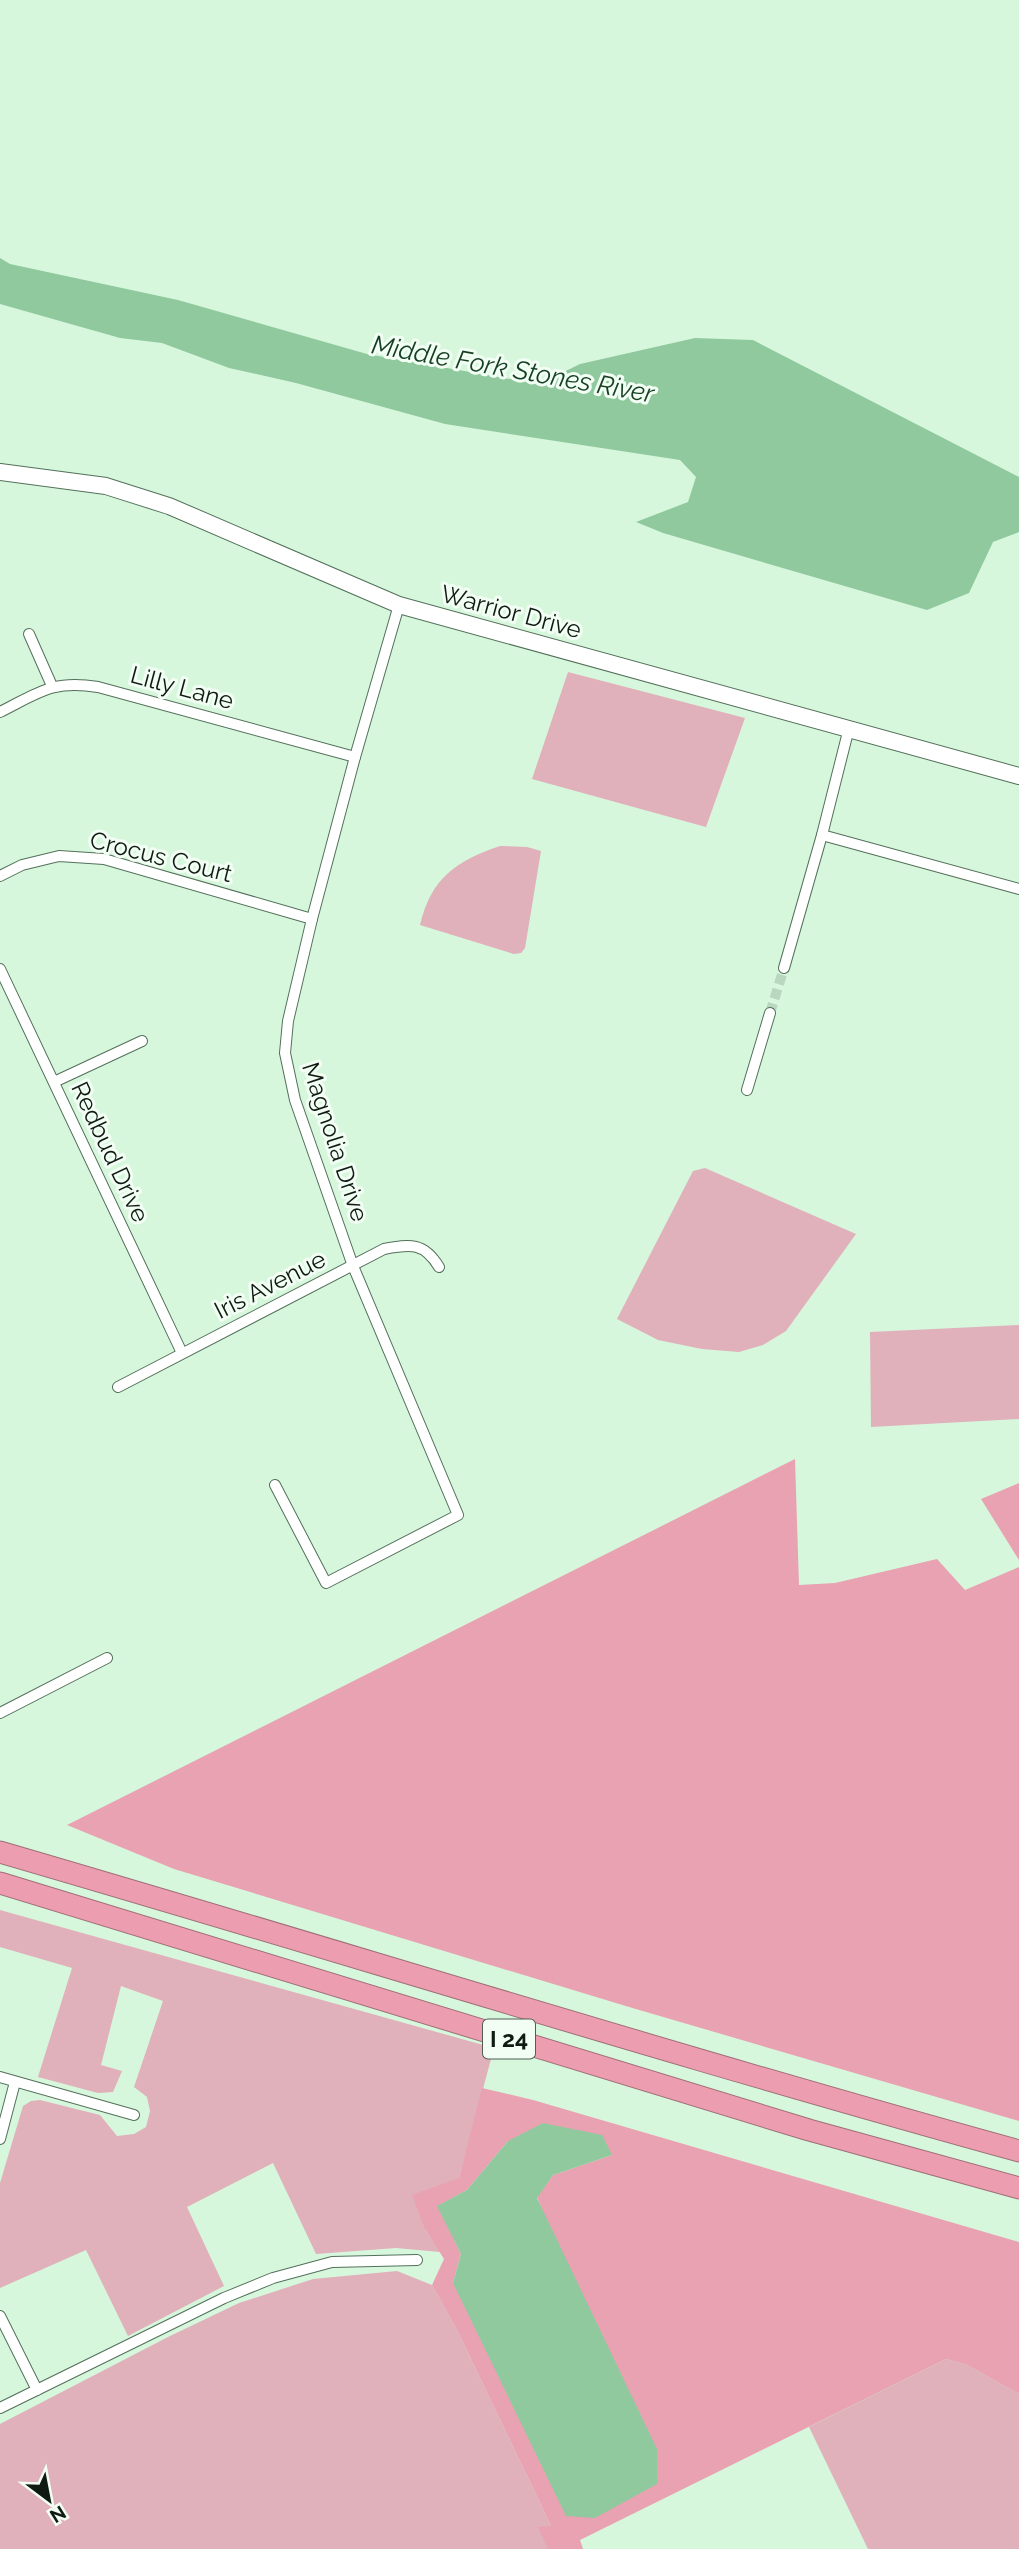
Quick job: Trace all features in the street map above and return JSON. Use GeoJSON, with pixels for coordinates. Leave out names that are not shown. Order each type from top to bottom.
{"type":"FeatureCollection","features":[{"type":"Feature","properties":{"kind":"highway","name":"I 24"},"geometry":{"type":"LineString","coordinates":[[2,1853],[823,2097],[1019,2151]]}},
{"type":"Feature","properties":{"kind":"highway","name":"I 24"},"geometry":{"type":"LineString","coordinates":[[0,1883],[809,2130],[1019,2188]]}},
{"type":"Feature","properties":{"kind":"street","name":"Warrior Drive"},"geometry":{"type":"LineString","coordinates":[[0,472],[106,486],[169,506],[400,605],[1019,776]]}},
{"type":"Feature","properties":{"kind":"street","name":"Magnolia Drive"},"geometry":{"type":"LineString","coordinates":[[275,1485],[326,1583],[458,1515],[354,1266],[295,1100],[285,1053],[288,1021],[312,919],[355,757],[400,605]]}},
{"type":"Feature","properties":{"kind":"street"},"geometry":{"type":"LineString","coordinates":[[29,634],[52,687]]}},
{"type":"Feature","properties":{"kind":"street","name":"Lilly Lane"},"geometry":{"type":"LineString","coordinates":[[0,712],[52,687],[73,683],[98,687],[355,757]]}},
{"type":"Feature","properties":{"kind":"street"},"geometry":{"type":"LineString","coordinates":[[783,968],[822,835],[849,728]]}},
{"type":"Feature","properties":{"kind":"street"},"geometry":{"type":"LineString","coordinates":[[822,835],[1019,889]]}},
{"type":"Feature","properties":{"kind":"street","name":"Crocus Court"},"geometry":{"type":"LineString","coordinates":[[0,876],[22,865],[59,856],[104,859],[312,919]]}},
{"type":"Feature","properties":{"kind":"street","name":"Redbud Drive"},"geometry":{"type":"LineString","coordinates":[[0,970],[182,1353]]}},
{"type":"Feature","properties":{"kind":"street"},"geometry":{"type":"LineString","coordinates":[[747,1090],[771,1013]]}},
{"type":"Feature","properties":{"kind":"street"},"geometry":{"type":"LineString","coordinates":[[54,1082],[142,1041]]}},
{"type":"Feature","properties":{"kind":"street","name":"Iris Avenue"},"geometry":{"type":"LineString","coordinates":[[118,1387],[384,1249],[405,1245],[419,1247],[428,1253],[439,1268]]}},
{"type":"Feature","properties":{"kind":"street"},"geometry":{"type":"LineString","coordinates":[[0,1713],[107,1658]]}},
{"type":"Feature","properties":{"kind":"street"},"geometry":{"type":"LineString","coordinates":[[0,2077],[134,2115]]}},
{"type":"Feature","properties":{"kind":"street"},"geometry":{"type":"LineString","coordinates":[[0,2139],[15,2082]]}},
{"type":"Feature","properties":{"kind":"street"},"geometry":{"type":"LineString","coordinates":[[0,2408],[224,2298],[273,2278],[332,2262],[417,2260]]}},
{"type":"Feature","properties":{"kind":"street"},"geometry":{"type":"LineString","coordinates":[[0,2316],[37,2390]]}},
{"type":"Feature","properties":{"kind":"shaded area"},"geometry":{"type":"Polygon","coordinates":[[[0,258],[10,264],[178,300],[367,354],[539,384],[580,364],[695,338],[753,340],[1019,477],[1019,532],[993,542],[969,593],[927,610],[663,533],[636,522],[688,502],[696,477],[680,460],[445,424],[296,383],[229,368],[162,343],[120,338],[0,304],[0,258]]]}},
{"type":"Feature","properties":{"kind":"shaded area"},"geometry":{"type":"Polygon","coordinates":[[[568,672],[745,718],[706,827],[532,779],[568,672]]]}},
{"type":"Feature","properties":{"kind":"shaded area"},"geometry":{"type":"Polygon","coordinates":[[[500,846],[527,847],[541,851],[525,948],[521,953],[514,954],[420,925],[431,895],[448,874],[470,858],[500,846]]]}},
{"type":"Feature","properties":{"kind":"shaded area"},"geometry":{"type":"Polygon","coordinates":[[[705,1168],[856,1234],[786,1331],[763,1345],[739,1352],[702,1349],[658,1340],[617,1319],[693,1171],[705,1168]]]}},
{"type":"Feature","properties":{"kind":"shaded area"},"geometry":{"type":"Polygon","coordinates":[[[1019,1325],[1019,1419],[871,1427],[870,1332],[1019,1325]]]}},
{"type":"Feature","properties":{"kind":"shaded area"},"geometry":{"type":"Polygon","coordinates":[[[795,1459],[799,1585],[835,1583],[937,1559],[965,1590],[1019,1567],[1019,2121],[629,2007],[174,1869],[67,1825],[795,1459]]]}},
{"type":"Feature","properties":{"kind":"shaded area"},"geometry":{"type":"Polygon","coordinates":[[[1019,1483],[1019,1560],[981,1499],[1019,1483]]]}},
{"type":"Feature","properties":{"kind":"shaded area"},"geometry":{"type":"Polygon","coordinates":[[[0,1910],[494,2048],[459,2178],[425,2229],[440,2252],[396,2248],[316,2254],[273,2163],[187,2207],[224,2286],[128,2336],[86,2250],[0,2288],[0,2183],[23,2106],[40,2100],[100,2115],[117,2136],[134,2134],[146,2127],[150,2111],[147,2097],[134,2087],[163,2001],[121,1986],[101,2065],[122,2071],[113,2092],[98,2093],[38,2077],[72,1968],[0,1947],[0,1910]]]}},
{"type":"Feature","properties":{"kind":"shaded area"},"geometry":{"type":"Polygon","coordinates":[[[482,2088],[533,2100],[1019,2242],[1019,2394],[967,2365],[946,2359],[580,2540],[583,2549],[548,2549],[538,2527],[551,2526],[458,2332],[432,2285],[444,2259],[425,2229],[412,2195],[459,2178],[482,2088]],[[508,2141],[467,2190],[438,2206],[461,2254],[453,2283],[547,2222],[537,2197],[553,2175],[612,2155],[508,2141]]]}},
{"type":"Feature","properties":{"kind":"shaded area"},"geometry":{"type":"Polygon","coordinates":[[[543,2123],[602,2135],[612,2155],[553,2175],[537,2198],[657,2449],[657,2484],[595,2518],[566,2516],[453,2283],[461,2254],[437,2206],[467,2190],[508,2141],[543,2123]]]}},
{"type":"Feature","properties":{"kind":"shaded area"},"geometry":{"type":"Polygon","coordinates":[[[397,2271],[432,2285],[458,2332],[562,2549],[0,2549],[0,2424],[239,2303],[313,2279],[397,2271]]]}},
{"type":"Feature","properties":{"kind":"shaded area"},"geometry":{"type":"Polygon","coordinates":[[[946,2359],[967,2365],[1019,2394],[1019,2549],[868,2549],[809,2427],[946,2359]]]}},
{"type":"Feature","properties":{"kind":"tunnel"},"geometry":{"type":"LineString","coordinates":[[770,1013],[784,968]]}},
{"type":"Feature","properties":{"kind":"water label","name":"Middle Fork Stones River"},"geometry":{"type":"Point","coordinates":[513,369]}}]}
